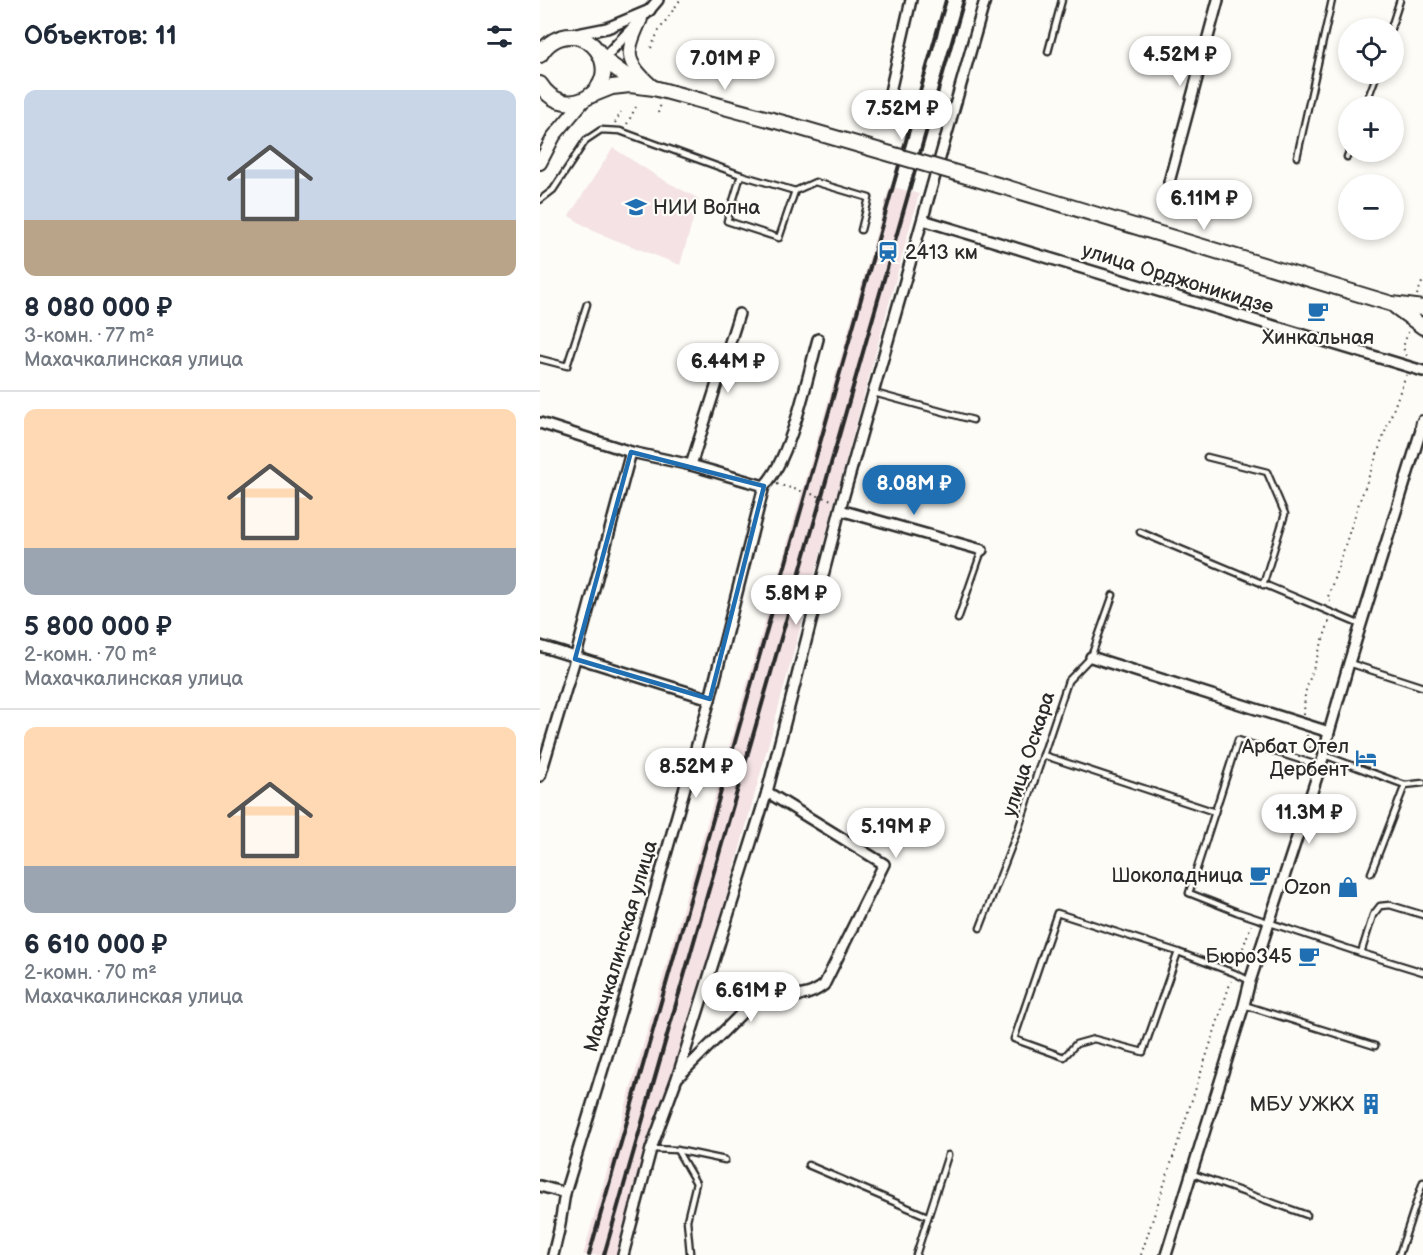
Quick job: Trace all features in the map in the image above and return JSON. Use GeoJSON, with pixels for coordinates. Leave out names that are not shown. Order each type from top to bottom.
{"type":"FeatureCollection","features":[{"type":"Feature","properties":{"kind":"main road"},"geometry":{"type":"LineString","coordinates":[[540,55],[548,44],[558,38],[569,36],[586,40],[595,47],[603,59],[625,75],[654,88]]}},
{"type":"Feature","properties":{"kind":"main road"},"geometry":{"type":"LineString","coordinates":[[588,98],[599,87],[603,77],[603,59]]}},
{"type":"Feature","properties":{"kind":"main road"},"geometry":{"type":"LineString","coordinates":[[540,84],[546,93],[564,103],[574,103],[612,87],[630,85],[654,88],[787,124],[1416,311],[1423,327]]}},
{"type":"Feature","properties":{"kind":"street"},"geometry":{"type":"LineString","coordinates":[[603,59],[658,0]]}},
{"type":"Feature","properties":{"kind":"street"},"geometry":{"type":"LineString","coordinates":[[890,92],[910,0]]}},
{"type":"Feature","properties":{"kind":"street"},"geometry":{"type":"LineString","coordinates":[[623,1255],[651,1149],[677,1078],[767,792],[840,510],[985,0]]}},
{"type":"Feature","properties":{"kind":"street"},"geometry":{"type":"LineString","coordinates":[[1169,182],[1218,0]]}},
{"type":"Feature","properties":{"kind":"street"},"geometry":{"type":"LineString","coordinates":[[569,36],[607,28],[645,15]]}},
{"type":"Feature","properties":{"kind":"street"},"geometry":{"type":"LineString","coordinates":[[645,15],[630,45],[629,57],[633,67],[654,88]]}},
{"type":"Feature","properties":{"kind":"street"},"geometry":{"type":"LineString","coordinates":[[540,163],[554,136],[588,98]]}},
{"type":"Feature","properties":{"kind":"street","name":"улица Орджоникидзе"},"geometry":{"type":"LineString","coordinates":[[923,220],[1423,371]]}},
{"type":"Feature","properties":{"kind":"street"},"geometry":{"type":"LineString","coordinates":[[691,465],[739,314]]}},
{"type":"Feature","properties":{"kind":"street","name":"Махачкалинская улица"},"geometry":{"type":"LineString","coordinates":[[553,1255],[565,1192],[637,955],[710,699],[766,484],[774,475],[794,424],[818,339]]}},
{"type":"Feature","properties":{"kind":"street"},"geometry":{"type":"LineString","coordinates":[[540,423],[632,452],[766,484]]}},
{"type":"Feature","properties":{"kind":"street"},"geometry":{"type":"LineString","coordinates":[[1166,1255],[1244,1005],[1267,922],[1318,765],[1324,755],[1349,663],[1423,425]]}},
{"type":"Feature","properties":{"kind":"street"},"geometry":{"type":"LineString","coordinates":[[540,776],[632,452]]}},
{"type":"Feature","properties":{"kind":"street"},"geometry":{"type":"LineString","coordinates":[[840,510],[982,550]]}},
{"type":"Feature","properties":{"kind":"street"},"geometry":{"type":"LineString","coordinates":[[540,646],[710,699]]}},
{"type":"Feature","properties":{"kind":"street"},"geometry":{"type":"LineString","coordinates":[[1091,657],[1329,732]]}},
{"type":"Feature","properties":{"kind":"street"},"geometry":{"type":"LineString","coordinates":[[677,1078],[763,992],[796,996],[813,994],[824,985],[884,864],[767,792]]}},
{"type":"Feature","properties":{"kind":"street"},"geometry":{"type":"LineString","coordinates":[[540,1186],[565,1192]]}},
{"type":"Feature","properties":{"kind":"lane"},"geometry":{"type":"LineString","coordinates":[[1048,52],[1062,0]]}},
{"type":"Feature","properties":{"kind":"lane"},"geometry":{"type":"LineString","coordinates":[[1297,157],[1332,0]]}},
{"type":"Feature","properties":{"kind":"lane"},"geometry":{"type":"LineString","coordinates":[[1394,18],[1400,0]]}},
{"type":"Feature","properties":{"kind":"lane"},"geometry":{"type":"LineString","coordinates":[[540,201],[553,190],[586,140],[601,130],[620,130],[741,175],[795,191],[815,182],[869,198],[861,230]]}},
{"type":"Feature","properties":{"kind":"lane"},"geometry":{"type":"LineString","coordinates":[[741,175],[728,221],[779,238],[795,191]]}},
{"type":"Feature","properties":{"kind":"lane"},"geometry":{"type":"LineString","coordinates":[[540,358],[567,366],[586,304]]}},
{"type":"Feature","properties":{"kind":"lane"},"geometry":{"type":"LineString","coordinates":[[873,393],[973,420]]}},
{"type":"Feature","properties":{"kind":"lane"},"geometry":{"type":"LineString","coordinates":[[1207,457],[1267,472],[1285,514],[1263,585]]}},
{"type":"Feature","properties":{"kind":"lane"},"geometry":{"type":"LineString","coordinates":[[1140,532],[1361,625]]}},
{"type":"Feature","properties":{"kind":"lane"},"geometry":{"type":"LineString","coordinates":[[958,619],[982,550]]}},
{"type":"Feature","properties":{"kind":"lane","name":"улица Оскара"},"geometry":{"type":"LineString","coordinates":[[980,928],[1019,827],[1068,681],[1091,657],[1113,595]]}},
{"type":"Feature","properties":{"kind":"lane"},"geometry":{"type":"LineString","coordinates":[[1349,663],[1423,687]]}},
{"type":"Feature","properties":{"kind":"lane"},"geometry":{"type":"LineString","coordinates":[[1318,765],[1238,740],[1189,893],[1267,922],[1423,972]]}},
{"type":"Feature","properties":{"kind":"lane"},"geometry":{"type":"LineString","coordinates":[[1043,755],[1215,812]]}},
{"type":"Feature","properties":{"kind":"lane"},"geometry":{"type":"LineString","coordinates":[[1324,755],[1405,785],[1423,783]]}},
{"type":"Feature","properties":{"kind":"lane"},"geometry":{"type":"LineString","coordinates":[[1371,873],[1405,785]]}},
{"type":"Feature","properties":{"kind":"lane"},"geometry":{"type":"LineString","coordinates":[[1361,952],[1373,915],[1380,906],[1390,905],[1423,915]]}},
{"type":"Feature","properties":{"kind":"lane"},"geometry":{"type":"LineString","coordinates":[[1178,952],[1143,1052],[1094,1039],[1076,1044],[1064,1057],[1014,1039],[1057,913],[1178,952],[1234,972],[1250,981]]}},
{"type":"Feature","properties":{"kind":"lane"},"geometry":{"type":"LineString","coordinates":[[1244,1005],[1375,1046]]}},
{"type":"Feature","properties":{"kind":"lane"},"geometry":{"type":"LineString","coordinates":[[651,1149],[677,1150],[725,1160]]}},
{"type":"Feature","properties":{"kind":"lane"},"geometry":{"type":"LineString","coordinates":[[677,1150],[696,1182],[687,1220],[690,1253]]}},
{"type":"Feature","properties":{"kind":"lane"},"geometry":{"type":"LineString","coordinates":[[916,1255],[948,1155]]}},
{"type":"Feature","properties":{"kind":"lane"},"geometry":{"type":"LineString","coordinates":[[808,1165],[927,1216]]}},
{"type":"Feature","properties":{"kind":"lane"},"geometry":{"type":"LineString","coordinates":[[1190,1173],[1307,1215]]}},
{"type":"Feature","properties":{"kind":"lane"},"geometry":{"type":"LineString","coordinates":[[1399,1255],[1423,1182]]}},
{"type":"Feature","properties":{"kind":"path"},"geometry":{"type":"LineString","coordinates":[[651,48],[658,32],[680,0]]}},
{"type":"Feature","properties":{"kind":"path"},"geometry":{"type":"LineString","coordinates":[[626,127],[636,107]]}},
{"type":"Feature","properties":{"kind":"path"},"geometry":{"type":"LineString","coordinates":[[1318,765],[1304,724],[1305,693],[1332,613],[1328,597],[1358,506],[1409,367],[1403,347],[1416,311],[1423,280]]}},
{"type":"Feature","properties":{"kind":"path"},"geometry":{"type":"LineString","coordinates":[[766,484],[831,500]]}},
{"type":"Feature","properties":{"kind":"path"},"geometry":{"type":"LineString","coordinates":[[1141,1255],[1251,922],[1267,922]]}},
{"type":"Feature","properties":{"kind":"highlighted area"},"geometry":{"type":"Polygon","coordinates":[[[631,452],[764,486],[710,699],[575,659],[631,452]]]}},
{"type":"Feature","properties":{"kind":"shaded area","name":"НИИ Волна"},"geometry":{"type":"Polygon","coordinates":[[[613,148],[660,178],[699,199],[680,265],[595,232],[569,216],[613,148]]]}},
{"type":"Feature","properties":{"kind":"shaded area"},"geometry":{"type":"Polygon","coordinates":[[[890,186],[919,194],[714,943],[616,1255],[583,1255],[890,186]]]}},
{"type":"Feature","properties":{"kind":"railway"},"geometry":{"type":"LineString","coordinates":[[589,1255],[946,0]]}},
{"type":"Feature","properties":{"kind":"railway"},"geometry":{"type":"LineString","coordinates":[[604,1255],[964,0]]}},
{"type":"Feature","properties":{"kind":"place","name":"НИИ Волна"},"geometry":{"type":"Point","coordinates":[636,207]}},
{"type":"Feature","properties":{"kind":"place","name":"2413 км"},"geometry":{"type":"Point","coordinates":[888,252]}},
{"type":"Feature","properties":{"kind":"place","name":"Хинкальная"},"geometry":{"type":"Point","coordinates":[1318,311]}},
{"type":"Feature","properties":{"kind":"place","name":"Арбат Отел Дербент"},"geometry":{"type":"Point","coordinates":[1366,758]}},
{"type":"Feature","properties":{"kind":"place","name":"Шоколадница"},"geometry":{"type":"Point","coordinates":[1260,875]}},
{"type":"Feature","properties":{"kind":"place","name":"Ozon"},"geometry":{"type":"Point","coordinates":[1348,887]}},
{"type":"Feature","properties":{"kind":"place","name":"Бюро345"},"geometry":{"type":"Point","coordinates":[1309,956]}},
{"type":"Feature","properties":{"kind":"place","name":"МБУ УЖКХ"},"geometry":{"type":"Point","coordinates":[1371,1104]}}]}
